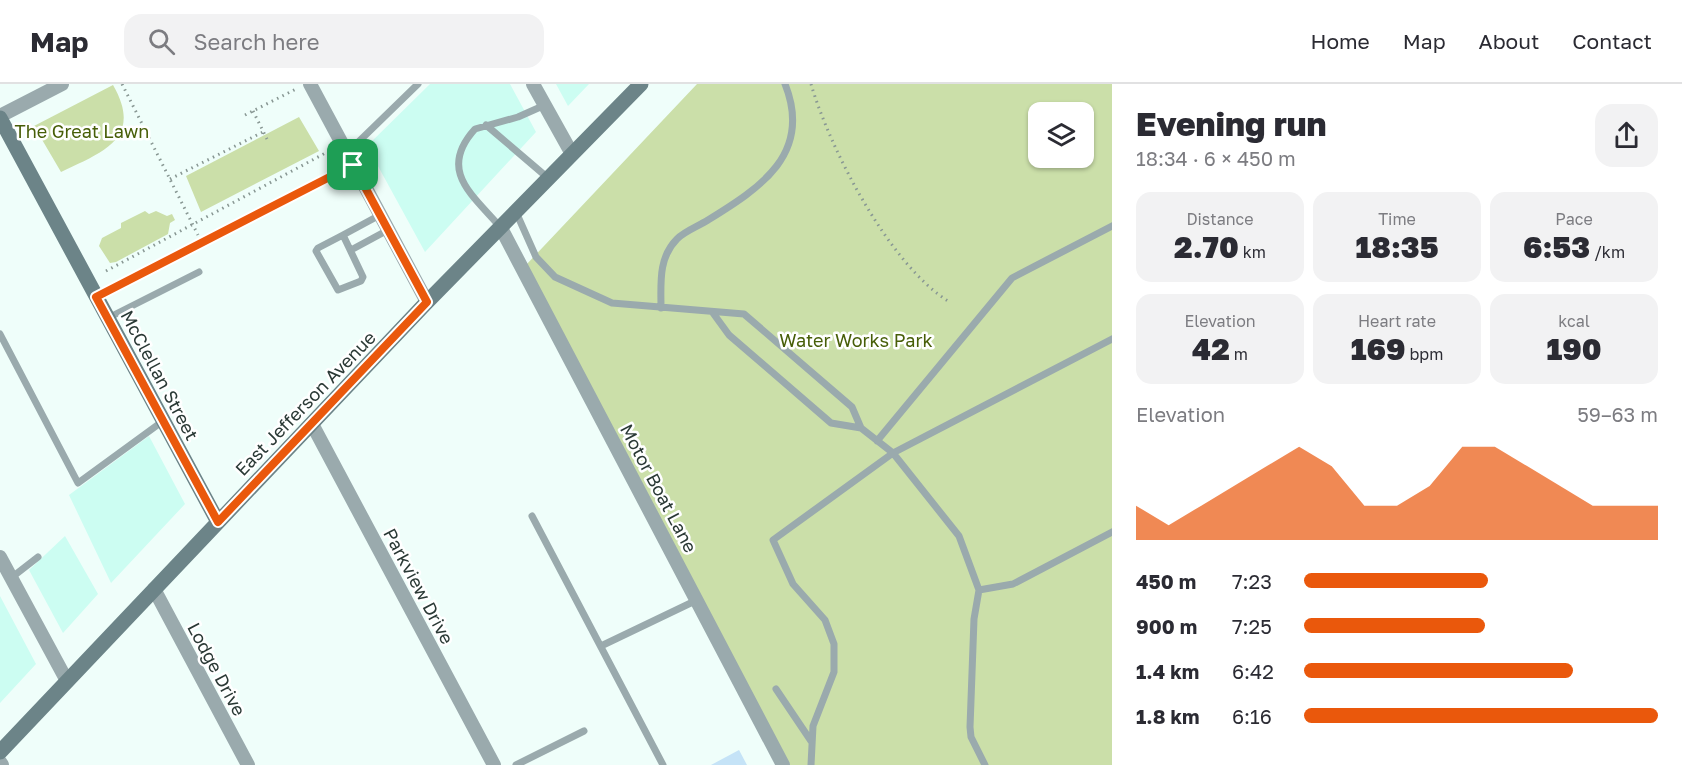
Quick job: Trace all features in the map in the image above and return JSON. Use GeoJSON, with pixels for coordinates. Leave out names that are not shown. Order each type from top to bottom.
{"type":"FeatureCollection","features":[{"type":"Feature","properties":{"kind":"main road","name":"East Jefferson Avenue"},"geometry":{"type":"LineString","coordinates":[[0,752],[427,302],[641,84]]}},
{"type":"Feature","properties":{"kind":"main road","name":"McClellan Street"},"geometry":{"type":"LineString","coordinates":[[0,117],[218,522]]}},
{"type":"Feature","properties":{"kind":"street"},"geometry":{"type":"LineString","coordinates":[[0,117],[62,84]]}},
{"type":"Feature","properties":{"kind":"street"},"geometry":{"type":"LineString","coordinates":[[533,84],[572,154]]}},
{"type":"Feature","properties":{"kind":"street"},"geometry":{"type":"LineString","coordinates":[[304,86],[350,159],[427,302]]}},
{"type":"Feature","properties":{"kind":"street","name":"Motor Boat Lane"},"geometry":{"type":"LineString","coordinates":[[501,228],[783,765]]}},
{"type":"Feature","properties":{"kind":"street","name":"Parkview Drive"},"geometry":{"type":"LineString","coordinates":[[312,424],[494,765]]}},
{"type":"Feature","properties":{"kind":"street"},"geometry":{"type":"LineString","coordinates":[[0,557],[67,681]]}},
{"type":"Feature","properties":{"kind":"street","name":"Lodge Drive"},"geometry":{"type":"LineString","coordinates":[[154,589],[248,765]]}},
{"type":"Feature","properties":{"kind":"lane"},"geometry":{"type":"LineString","coordinates":[[96,297],[202,242],[350,159],[418,84]]}},
{"type":"Feature","properties":{"kind":"lane"},"geometry":{"type":"LineString","coordinates":[[661,308],[661,266],[677,239],[754,192],[783,158],[792,126],[791,104],[785,84]]}},
{"type":"Feature","properties":{"kind":"lane"},"geometry":{"type":"LineString","coordinates":[[501,228],[459,177],[457,163],[465,139],[475,129],[518,117],[545,105]]}},
{"type":"Feature","properties":{"kind":"lane"},"geometry":{"type":"LineString","coordinates":[[486,125],[549,178]]}},
{"type":"Feature","properties":{"kind":"lane"},"geometry":{"type":"LineString","coordinates":[[516,212],[536,257],[555,277],[612,303],[744,314],[852,407],[861,428],[892,453],[959,536],[979,590],[974,619],[970,727],[971,737],[985,765]]}},
{"type":"Feature","properties":{"kind":"lane"},"geometry":{"type":"LineString","coordinates":[[343,235],[363,277],[361,281],[338,290],[316,251],[318,248],[380,215]]}},
{"type":"Feature","properties":{"kind":"lane"},"geometry":{"type":"LineString","coordinates":[[877,441],[1012,278],[1112,226]]}},
{"type":"Feature","properties":{"kind":"lane"},"geometry":{"type":"LineString","coordinates":[[351,250],[388,230]]}},
{"type":"Feature","properties":{"kind":"lane"},"geometry":{"type":"LineString","coordinates":[[108,318],[199,272]]}},
{"type":"Feature","properties":{"kind":"lane"},"geometry":{"type":"LineString","coordinates":[[713,313],[729,335],[831,423],[861,428]]}},
{"type":"Feature","properties":{"kind":"lane"},"geometry":{"type":"LineString","coordinates":[[0,334],[78,483],[163,421]]}},
{"type":"Feature","properties":{"kind":"lane"},"geometry":{"type":"LineString","coordinates":[[811,765],[811,741],[817,712],[834,672],[834,644],[825,620],[793,584],[773,540],[892,453],[1112,339]]}},
{"type":"Feature","properties":{"kind":"lane"},"geometry":{"type":"LineString","coordinates":[[532,516],[663,765]]}},
{"type":"Feature","properties":{"kind":"lane"},"geometry":{"type":"LineString","coordinates":[[979,590],[1013,584],[1112,532]]}},
{"type":"Feature","properties":{"kind":"lane"},"geometry":{"type":"LineString","coordinates":[[11,578],[38,557]]}},
{"type":"Feature","properties":{"kind":"lane"},"geometry":{"type":"LineString","coordinates":[[601,646],[697,600]]}},
{"type":"Feature","properties":{"kind":"lane"},"geometry":{"type":"LineString","coordinates":[[776,689],[811,741]]}},
{"type":"Feature","properties":{"kind":"lane"},"geometry":{"type":"LineString","coordinates":[[516,765],[584,730]]}},
{"type":"Feature","properties":{"kind":"path"},"geometry":{"type":"LineString","coordinates":[[122,84],[202,242]]}},
{"type":"Feature","properties":{"kind":"path"},"geometry":{"type":"LineString","coordinates":[[811,84],[836,148],[882,229],[924,281],[948,301]]}},
{"type":"Feature","properties":{"kind":"path"},"geometry":{"type":"LineString","coordinates":[[245,115],[304,86]]}},
{"type":"Feature","properties":{"kind":"path"},"geometry":{"type":"LineString","coordinates":[[253,111],[267,139]]}},
{"type":"Feature","properties":{"kind":"path"},"geometry":{"type":"LineString","coordinates":[[170,179],[263,132]]}},
{"type":"Feature","properties":{"kind":"path"},"geometry":{"type":"LineString","coordinates":[[106,271],[331,150]]}},
{"type":"Feature","properties":{"kind":"shaded area"},"geometry":{"type":"Polygon","coordinates":[[[430,84],[510,84],[536,132],[425,252],[367,146],[430,84]]]}},
{"type":"Feature","properties":{"kind":"shaded area"},"geometry":{"type":"Polygon","coordinates":[[[556,84],[589,84],[568,106],[556,84]]]}},
{"type":"Feature","properties":{"kind":"shaded area"},"geometry":{"type":"Polygon","coordinates":[[[149,436],[185,504],[111,583],[69,495],[149,436]]]}},
{"type":"Feature","properties":{"kind":"shaded area"},"geometry":{"type":"Polygon","coordinates":[[[65,536],[98,594],[63,633],[29,570],[65,536]]]}},
{"type":"Feature","properties":{"kind":"shaded area"},"geometry":{"type":"Polygon","coordinates":[[[0,596],[36,664],[0,703],[0,596]]]}},
{"type":"Feature","properties":{"kind":"green space","name":"Water Works Park"},"geometry":{"type":"Polygon","coordinates":[[[697,84],[1112,84],[1112,765],[790,765],[526,265],[697,84]]]}},
{"type":"Feature","properties":{"kind":"green space","name":"The Great Lawn"},"geometry":{"type":"Polygon","coordinates":[[[113,85],[121,103],[124,119],[121,131],[104,150],[61,172],[34,126],[113,85]]]}},
{"type":"Feature","properties":{"kind":"green space"},"geometry":{"type":"Polygon","coordinates":[[[299,117],[319,151],[201,212],[186,176],[299,117]]]}},
{"type":"Feature","properties":{"kind":"green space"},"geometry":{"type":"Polygon","coordinates":[[[145,211],[149,214],[156,211],[167,216],[172,214],[175,220],[170,223],[168,234],[110,263],[99,246],[102,238],[121,228],[121,223],[145,211]]]}},
{"type":"Feature","properties":{"kind":"water"},"geometry":{"type":"Polygon","coordinates":[[[739,750],[747,765],[711,765],[739,750]]]}},
{"type":"Feature","properties":{"kind":"route"},"geometry":{"type":"LineString","coordinates":[[353,165],[427,302],[218,522],[96,297],[353,165]]}}]}
